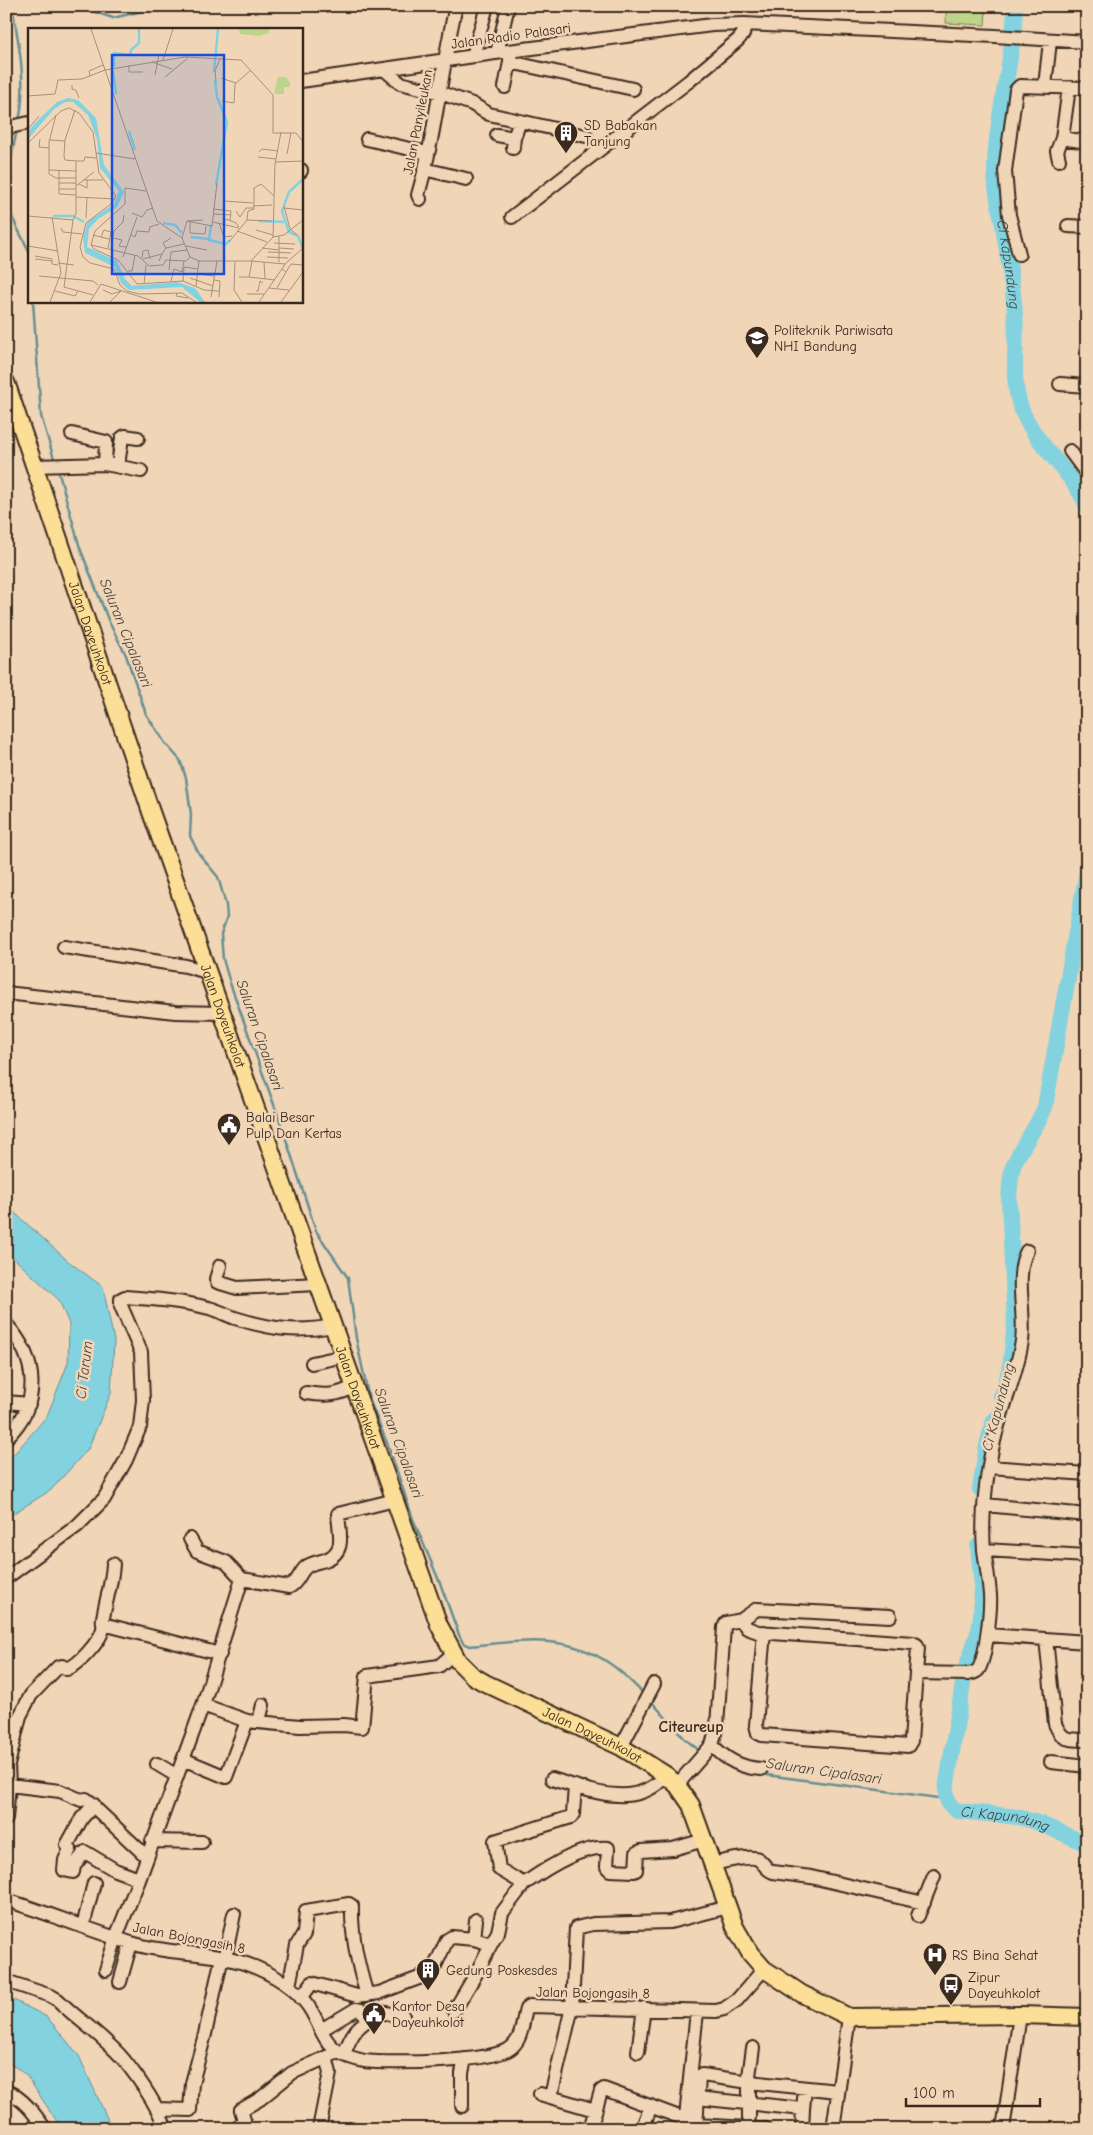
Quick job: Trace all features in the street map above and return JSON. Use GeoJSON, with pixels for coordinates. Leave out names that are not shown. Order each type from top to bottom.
{"type":"FeatureCollection","features":[{"type":"Feature","properties":{"kind":"main road","name":"Jalan Dayeuhkolot"},"geometry":{"type":"LineString","coordinates":[[6,382],[120,722],[207,972],[440,1624],[458,1661],[473,1676],[485,1683],[621,1747],[672,1780],[691,1805],[728,1906],[743,1941],[764,1969],[802,1994],[849,2017],[1020,2015],[1087,2017]]}},
{"type":"Feature","properties":{"kind":"street","name":"Jalan Panyileukan"},"geometry":{"type":"LineString","coordinates":[[419,195],[441,93],[445,60],[456,6]]}},
{"type":"Feature","properties":{"kind":"street"},"geometry":{"type":"LineString","coordinates":[[473,56],[487,6]]}},
{"type":"Feature","properties":{"kind":"street"},"geometry":{"type":"LineString","coordinates":[[505,87],[508,6]]}},
{"type":"Feature","properties":{"kind":"street","name":"Jalan Radio Palasari"},"geometry":{"type":"LineString","coordinates":[[302,82],[473,56],[505,55],[712,25],[745,24],[1087,42]]}},
{"type":"Feature","properties":{"kind":"street"},"geometry":{"type":"LineString","coordinates":[[512,217],[689,81],[744,34],[745,24]]}},
{"type":"Feature","properties":{"kind":"street"},"geometry":{"type":"LineString","coordinates":[[1045,86],[1050,41]]}},
{"type":"Feature","properties":{"kind":"street"},"geometry":{"type":"LineString","coordinates":[[505,55],[632,89]]}},
{"type":"Feature","properties":{"kind":"street"},"geometry":{"type":"LineString","coordinates":[[384,69],[400,83],[441,93],[472,104],[489,114],[586,136]]}},
{"type":"Feature","properties":{"kind":"street"},"geometry":{"type":"LineString","coordinates":[[1019,254],[1009,215],[1005,171],[1016,90],[1020,86],[1087,88]]}},
{"type":"Feature","properties":{"kind":"street"},"geometry":{"type":"LineString","coordinates":[[1059,160],[1057,151],[1062,138],[1069,88]]}},
{"type":"Feature","properties":{"kind":"street"},"geometry":{"type":"LineString","coordinates":[[497,135],[513,143],[520,121]]}},
{"type":"Feature","properties":{"kind":"street"},"geometry":{"type":"LineString","coordinates":[[6,128],[28,123]]}},
{"type":"Feature","properties":{"kind":"street"},"geometry":{"type":"LineString","coordinates":[[1062,138],[1087,142]]}},
{"type":"Feature","properties":{"kind":"street"},"geometry":{"type":"LineString","coordinates":[[368,139],[428,153]]}},
{"type":"Feature","properties":{"kind":"street"},"geometry":{"type":"LineString","coordinates":[[424,169],[466,178]]}},
{"type":"Feature","properties":{"kind":"street"},"geometry":{"type":"LineString","coordinates":[[1068,226],[1087,227]]}},
{"type":"Feature","properties":{"kind":"street"},"geometry":{"type":"LineString","coordinates":[[1060,384],[1087,386]]}},
{"type":"Feature","properties":{"kind":"street"},"geometry":{"type":"LineString","coordinates":[[72,434],[106,442],[112,464]]}},
{"type":"Feature","properties":{"kind":"street"},"geometry":{"type":"LineString","coordinates":[[112,464],[122,438],[125,436],[138,438]]}},
{"type":"Feature","properties":{"kind":"street"},"geometry":{"type":"LineString","coordinates":[[1070,451],[1087,474]]}},
{"type":"Feature","properties":{"kind":"street"},"geometry":{"type":"LineString","coordinates":[[34,466],[112,464],[141,471]]}},
{"type":"Feature","properties":{"kind":"street"},"geometry":{"type":"LineString","coordinates":[[64,947],[186,966],[207,972]]}},
{"type":"Feature","properties":{"kind":"street"},"geometry":{"type":"LineString","coordinates":[[6,993],[175,1012],[222,1013]]}},
{"type":"Feature","properties":{"kind":"street"},"geometry":{"type":"LineString","coordinates":[[916,1673],[962,1674],[974,1673],[979,1668],[987,1635],[990,1597],[984,1550],[985,1505],[996,1434],[1019,1358],[1023,1316],[1021,1274],[1023,1257],[1027,1251]]}},
{"type":"Feature","properties":{"kind":"street"},"geometry":{"type":"LineString","coordinates":[[220,1266],[216,1279],[218,1282],[237,1288],[318,1284]]}},
{"type":"Feature","properties":{"kind":"street"},"geometry":{"type":"LineString","coordinates":[[10,1576],[77,1526],[104,1499],[126,1460],[141,1422],[141,1352],[121,1306],[121,1299],[177,1301],[212,1309],[257,1325],[284,1330],[309,1331],[333,1326]]}},
{"type":"Feature","properties":{"kind":"street"},"geometry":{"type":"LineString","coordinates":[[6,1324],[28,1356],[33,1380],[29,1404],[14,1430],[6,1438]]}},
{"type":"Feature","properties":{"kind":"street"},"geometry":{"type":"LineString","coordinates":[[312,1363],[344,1356]]}},
{"type":"Feature","properties":{"kind":"street"},"geometry":{"type":"LineString","coordinates":[[306,1393],[326,1395],[344,1392],[354,1386]]}},
{"type":"Feature","properties":{"kind":"street"},"geometry":{"type":"LineString","coordinates":[[6,1402],[29,1404]]}},
{"type":"Feature","properties":{"kind":"street"},"geometry":{"type":"LineString","coordinates":[[990,1467],[1087,1474]]}},
{"type":"Feature","properties":{"kind":"street"},"geometry":{"type":"LineString","coordinates":[[190,1539],[198,1551],[226,1562],[242,1579],[285,1587],[292,1586],[307,1567],[333,1557],[339,1551],[338,1514],[395,1500]]}},
{"type":"Feature","properties":{"kind":"street"},"geometry":{"type":"LineString","coordinates":[[985,1505],[1087,1515]]}},
{"type":"Feature","properties":{"kind":"street"},"geometry":{"type":"LineString","coordinates":[[984,1550],[1087,1556]]}},
{"type":"Feature","properties":{"kind":"street"},"geometry":{"type":"LineString","coordinates":[[6,1819],[10,1740],[20,1716],[31,1695],[58,1667],[62,1666],[67,1669],[75,1665],[90,1650],[102,1632],[102,1620],[113,1564]]}},
{"type":"Feature","properties":{"kind":"street"},"geometry":{"type":"LineString","coordinates":[[106,1970],[116,1937],[203,1705],[242,1579]]}},
{"type":"Feature","properties":{"kind":"street"},"geometry":{"type":"LineString","coordinates":[[552,1779],[612,1796],[624,1796],[672,1780],[709,1749],[717,1726],[724,1627],[726,1623],[741,1620],[757,1609],[890,1616]]}},
{"type":"Feature","properties":{"kind":"street"},"geometry":{"type":"LineString","coordinates":[[741,1620],[751,1631],[913,1643],[917,1644],[911,1741],[908,1746],[762,1735],[758,1733],[756,1725],[764,1632]]}},
{"type":"Feature","properties":{"kind":"street"},"geometry":{"type":"LineString","coordinates":[[103,1624],[220,1654]]}},
{"type":"Feature","properties":{"kind":"street"},"geometry":{"type":"LineString","coordinates":[[987,1635],[1087,1642]]}},
{"type":"Feature","properties":{"kind":"street"},"geometry":{"type":"LineString","coordinates":[[1046,1639],[1055,1724],[1060,1735],[1064,1738],[1087,1740]]}},
{"type":"Feature","properties":{"kind":"street"},"geometry":{"type":"LineString","coordinates":[[203,1705],[253,1721],[300,1726],[344,1725],[362,1727],[367,1676],[439,1666],[454,1654]]}},
{"type":"Feature","properties":{"kind":"street"},"geometry":{"type":"LineString","coordinates":[[621,1747],[649,1692]]}},
{"type":"Feature","properties":{"kind":"street"},"geometry":{"type":"LineString","coordinates":[[183,1759],[226,1777],[253,1721],[263,1705]]}},
{"type":"Feature","properties":{"kind":"street"},"geometry":{"type":"LineString","coordinates":[[709,1749],[737,1764],[761,1769]]}},
{"type":"Feature","properties":{"kind":"street"},"geometry":{"type":"LineString","coordinates":[[1051,1762],[1087,1766]]}},
{"type":"Feature","properties":{"kind":"street"},"geometry":{"type":"LineString","coordinates":[[157,1764],[177,1776]]}},
{"type":"Feature","properties":{"kind":"street"},"geometry":{"type":"LineString","coordinates":[[9,1786],[60,1791],[81,1800],[86,1799],[147,1857]]}},
{"type":"Feature","properties":{"kind":"street"},"geometry":{"type":"LineString","coordinates":[[524,1884],[499,1869],[495,1841],[571,1817],[573,1814],[575,1786]]}},
{"type":"Feature","properties":{"kind":"street"},"geometry":{"type":"LineString","coordinates":[[93,1806],[82,1818],[67,1845],[70,1849],[63,1869],[72,1872],[78,1860],[85,1852],[115,1870],[139,1879]]}},
{"type":"Feature","properties":{"kind":"street"},"geometry":{"type":"LineString","coordinates":[[454,2011],[498,1932],[502,1913],[524,1884],[543,1870],[591,1850],[608,1848],[607,1867],[610,1870],[634,1872],[636,1870],[637,1853],[641,1850],[684,1847],[704,1840]]}},
{"type":"Feature","properties":{"kind":"street"},"geometry":{"type":"LineString","coordinates":[[152,1841],[202,1842]]}},
{"type":"Feature","properties":{"kind":"street"},"geometry":{"type":"LineString","coordinates":[[713,1864],[753,1858],[760,1860],[769,1871],[810,1877],[924,1902]]}},
{"type":"Feature","properties":{"kind":"street"},"geometry":{"type":"LineString","coordinates":[[918,1916],[934,1876]]}},
{"type":"Feature","properties":{"kind":"street"},"geometry":{"type":"LineString","coordinates":[[83,1926],[94,1883]]}},
{"type":"Feature","properties":{"kind":"street","name":"Jalan Bojongasih 8"},"geometry":{"type":"LineString","coordinates":[[6,1900],[131,1943],[168,1951],[191,1952],[224,1958],[255,1967],[289,1986],[301,1998],[311,2010],[336,2054],[353,2059],[384,2062],[465,2059],[497,2055],[511,2048],[520,2038],[527,2008],[644,2008],[697,2011],[724,2009],[737,2000],[764,1969]]}},
{"type":"Feature","properties":{"kind":"street"},"geometry":{"type":"LineString","coordinates":[[289,1986],[297,1945],[304,1935],[306,1910],[348,1904],[352,1906],[353,1934],[358,1966],[380,2012]]}},
{"type":"Feature","properties":{"kind":"street"},"geometry":{"type":"LineString","coordinates":[[595,2110],[546,2095],[572,2007],[575,1929],[593,1924],[670,1922],[728,1906]]}},
{"type":"Feature","properties":{"kind":"street"},"geometry":{"type":"LineString","coordinates":[[157,2109],[190,2110],[192,2083],[234,1914]]}},
{"type":"Feature","properties":{"kind":"street"},"geometry":{"type":"LineString","coordinates":[[474,1939],[476,1920]]}},
{"type":"Feature","properties":{"kind":"street"},"geometry":{"type":"LineString","coordinates":[[301,1998],[312,1983],[352,1995],[373,1994],[419,1978],[434,1968],[449,1938],[474,1939],[491,1944]]}},
{"type":"Feature","properties":{"kind":"street"},"geometry":{"type":"LineString","coordinates":[[120,1982],[131,1943]]}},
{"type":"Feature","properties":{"kind":"street"},"geometry":{"type":"LineString","coordinates":[[6,1980],[58,2000],[124,2060],[157,2109],[166,2129]]}},
{"type":"Feature","properties":{"kind":"street"},"geometry":{"type":"LineString","coordinates":[[321,2030],[356,2008],[368,2019]]}},
{"type":"Feature","properties":{"kind":"street"},"geometry":{"type":"LineString","coordinates":[[638,2052],[644,2008]]}},
{"type":"Feature","properties":{"kind":"street"},"geometry":{"type":"LineString","coordinates":[[590,2129],[601,2091],[604,2089],[682,2118],[686,2117],[697,2011]]}},
{"type":"Feature","properties":{"kind":"street"},"geometry":{"type":"LineString","coordinates":[[319,2129],[330,2073],[336,2054],[351,2035],[368,2019],[380,2012],[403,2016]]}},
{"type":"Feature","properties":{"kind":"street"},"geometry":{"type":"LineString","coordinates":[[1003,2129],[1020,2015]]}},
{"type":"Feature","properties":{"kind":"street"},"geometry":{"type":"LineString","coordinates":[[833,2129],[849,2017]]}},
{"type":"Feature","properties":{"kind":"street"},"geometry":{"type":"LineString","coordinates":[[748,2118],[749,2082],[753,2048]]}},
{"type":"Feature","properties":{"kind":"street"},"geometry":{"type":"LineString","coordinates":[[240,2129],[240,2125],[244,2120],[241,2110],[260,2099],[292,2073],[336,2054]]}},
{"type":"Feature","properties":{"kind":"street"},"geometry":{"type":"LineString","coordinates":[[462,2106],[462,2073],[465,2059]]}},
{"type":"Feature","properties":{"kind":"street"},"geometry":{"type":"LineString","coordinates":[[766,2129],[696,2127],[698,2076],[805,2089],[838,2091]]}},
{"type":"Feature","properties":{"kind":"street"},"geometry":{"type":"LineString","coordinates":[[802,2129],[805,2089]]}},
{"type":"Feature","properties":{"kind":"street"},"geometry":{"type":"LineString","coordinates":[[6,2091],[20,2099],[45,2129]]}},
{"type":"Feature","properties":{"kind":"street"},"geometry":{"type":"LineString","coordinates":[[697,2098],[803,2109]]}},
{"type":"Feature","properties":{"kind":"street"},"geometry":{"type":"LineString","coordinates":[[642,2129],[651,2106]]}},
{"type":"Feature","properties":{"kind":"green space"},"geometry":{"type":"Polygon","coordinates":[[[946,6],[986,6],[985,25],[946,23],[946,6]]]}},
{"type":"Feature","properties":{"kind":"water","name":"Ci Tarum"},"geometry":{"type":"Polygon","coordinates":[[[6,1205],[68,1261],[103,1287],[114,1341],[111,1393],[88,1449],[51,1490],[6,1518],[6,1459],[15,1453],[47,1416],[68,1363],[69,1324],[59,1300],[6,1251],[6,1205]]]}},
{"type":"Feature","properties":{"kind":"water"},"geometry":{"type":"Polygon","coordinates":[[[6,1996],[47,2017],[79,2056],[112,2129],[62,2129],[26,2075],[6,2060],[6,1996]]]}},
{"type":"Feature","properties":{"kind":"waterway","name":"Saluran Cipalasari"},"geometry":{"type":"LineString","coordinates":[[12,6],[22,78],[19,121]]}},
{"type":"Feature","properties":{"kind":"waterway","name":"Saluran Cipalasari"},"geometry":{"type":"LineString","coordinates":[[88,6],[92,11],[113,18],[163,6]]}},
{"type":"Feature","properties":{"kind":"waterway","name":"Ci Kapundung"},"geometry":{"type":"LineString","coordinates":[[1015,6],[1012,47],[998,127],[995,174],[1014,302],[1016,385],[1021,408],[1027,421],[1072,481],[1087,506]]}},
{"type":"Feature","properties":{"kind":"waterway","name":"Saluran Cipalasari"},"geometry":{"type":"LineString","coordinates":[[17,129],[10,172],[9,196],[12,216],[28,250]]}},
{"type":"Feature","properties":{"kind":"waterway","name":"Saluran Cipalasari"},"geometry":{"type":"LineString","coordinates":[[33,302],[41,416],[55,462]]}},
{"type":"Feature","properties":{"kind":"waterway","name":"Saluran Cipalasari"},"geometry":{"type":"LineString","coordinates":[[58,470],[80,548],[109,622],[126,655],[146,714],[165,743],[180,760],[186,778],[191,814],[190,836],[199,854],[218,877],[226,905],[227,917],[221,934],[223,959],[230,983],[281,1124],[316,1231],[348,1278],[356,1338],[369,1399],[389,1448],[413,1519],[440,1583],[459,1635],[463,1643],[470,1646],[541,1641],[576,1647],[592,1653],[614,1666],[644,1694]]}},
{"type":"Feature","properties":{"kind":"waterway","name":"Ci Kapundung"},"geometry":{"type":"LineString","coordinates":[[1001,1396],[1010,1368],[1015,1323],[1009,1199],[1011,1177],[1014,1164],[1045,1107],[1087,871]]}},
{"type":"Feature","properties":{"kind":"waterway","name":"Ci Kapundung"},"geometry":{"type":"LineString","coordinates":[[980,1489],[987,1445],[994,1420]]}},
{"type":"Feature","properties":{"kind":"waterway","name":"Ci Kapundung"},"geometry":{"type":"LineString","coordinates":[[978,1546],[982,1587],[981,1616],[979,1630],[965,1671],[946,1789],[947,1800],[958,1811],[1019,1817],[1041,1824],[1087,1844]]}},
{"type":"Feature","properties":{"kind":"waterway","name":"Saluran Cipalasari"},"geometry":{"type":"LineString","coordinates":[[650,1700],[685,1739],[700,1751]]}},
{"type":"Feature","properties":{"kind":"waterway","name":"Saluran Cipalasari"},"geometry":{"type":"LineString","coordinates":[[759,1774],[946,1799]]}},
{"type":"Feature","properties":{"kind":"place","name":"SD Babakan Tanjung"},"geometry":{"type":"Point","coordinates":[566,154]}},
{"type":"Feature","properties":{"kind":"place","name":"Politeknik Pariwisata NHI Bandung"},"geometry":{"type":"Point","coordinates":[757,359]}},
{"type":"Feature","properties":{"kind":"place","name":"Balai Besar Pulp Dan Kertas"},"geometry":{"type":"Point","coordinates":[229,1146]}},
{"type":"Feature","properties":{"kind":"place","name":"RS Bina Sehat"},"geometry":{"type":"Point","coordinates":[935,1976]}},
{"type":"Feature","properties":{"kind":"place","name":"Gedung Poskesdes"},"geometry":{"type":"Point","coordinates":[428,1991]}},
{"type":"Feature","properties":{"kind":"place","name":"Zipur Dayeuhkolot"},"geometry":{"type":"Point","coordinates":[951,2006]}},
{"type":"Feature","properties":{"kind":"place","name":"Kantor Desa Dayeuhkolot"},"geometry":{"type":"Point","coordinates":[374,2035]}},
{"type":"Feature","properties":{"kind":"district","name":"Citeureup"},"geometry":{"type":"Point","coordinates":[691,1727]}}]}
